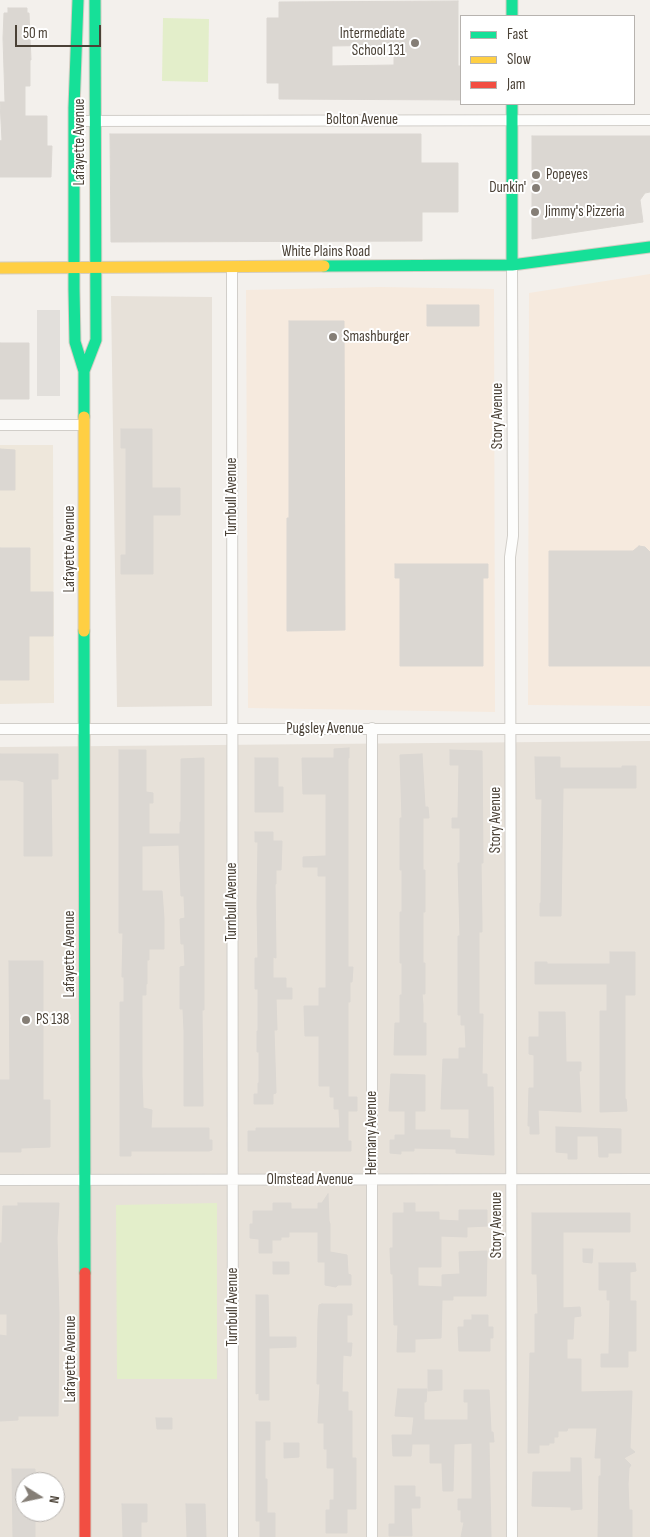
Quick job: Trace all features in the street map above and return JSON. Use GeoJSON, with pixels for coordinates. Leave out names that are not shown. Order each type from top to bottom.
{"type":"FeatureCollection","features":[{"type":"Feature","properties":{"kind":"street","name":"Lafayette Avenue"},"geometry":{"type":"LineString","coordinates":[[78,0],[74,121],[74,268],[75,342],[84,371],[86,1537]]}},
{"type":"Feature","properties":{"kind":"street","name":"Lafayette Avenue"},"geometry":{"type":"LineString","coordinates":[[84,371],[96,340],[95,0]]}},
{"type":"Feature","properties":{"kind":"street"},"geometry":{"type":"LineString","coordinates":[[512,0],[512,15]]}},
{"type":"Feature","properties":{"kind":"street","name":"Story Avenue"},"geometry":{"type":"LineString","coordinates":[[512,105],[512,1537]]}},
{"type":"Feature","properties":{"kind":"street","name":"Bolton Avenue"},"geometry":{"type":"LineString","coordinates":[[74,121],[650,120]]}},
{"type":"Feature","properties":{"kind":"street","name":"White Plains Road"},"geometry":{"type":"LineString","coordinates":[[0,268],[512,265],[650,247]]}},
{"type":"Feature","properties":{"kind":"street","name":"Turnbull Avenue"},"geometry":{"type":"LineString","coordinates":[[232,268],[233,1537]]}},
{"type":"Feature","properties":{"kind":"street"},"geometry":{"type":"LineString","coordinates":[[0,425],[84,425]]}},
{"type":"Feature","properties":{"kind":"street","name":"Hermany Avenue"},"geometry":{"type":"LineString","coordinates":[[372,728],[372,1537]]}},
{"type":"Feature","properties":{"kind":"street","name":"Pugsley Avenue"},"geometry":{"type":"LineString","coordinates":[[0,729],[650,729]]}},
{"type":"Feature","properties":{"kind":"street","name":"Olmstead Avenue"},"geometry":{"type":"LineString","coordinates":[[0,1180],[650,1179]]}},
{"type":"Feature","properties":{"kind":"shaded area"},"geometry":{"type":"Polygon","coordinates":[[[650,274],[650,706],[528,705],[529,293],[650,274]]]}},
{"type":"Feature","properties":{"kind":"shaded area"},"geometry":{"type":"Polygon","coordinates":[[[380,287],[494,289],[495,712],[248,708],[246,290],[380,287]]]}},
{"type":"Feature","properties":{"kind":"shaded area"},"geometry":{"type":"Polygon","coordinates":[[[111,296],[212,297],[212,706],[117,707],[111,296]]]}},
{"type":"Feature","properties":{"kind":"shaded area"},"geometry":{"type":"Polygon","coordinates":[[[37,310],[60,310],[60,396],[37,396],[37,310]]]}},
{"type":"Feature","properties":{"kind":"shaded area"},"geometry":{"type":"Polygon","coordinates":[[[0,445],[53,445],[54,703],[0,704],[0,445]]]}},
{"type":"Feature","properties":{"kind":"shaded area"},"geometry":{"type":"Polygon","coordinates":[[[650,741],[650,1537],[0,1537],[0,747],[650,741]]]}},
{"type":"Feature","properties":{"kind":"green space"},"geometry":{"type":"Polygon","coordinates":[[[163,18],[209,19],[208,82],[162,81],[163,18]]]}},
{"type":"Feature","properties":{"kind":"green space"},"geometry":{"type":"Polygon","coordinates":[[[217,1203],[217,1379],[117,1379],[116,1205],[217,1203]]]}},
{"type":"Feature","properties":{"kind":"building"},"geometry":{"type":"Polygon","coordinates":[[[458,1],[460,100],[279,99],[279,83],[267,83],[267,18],[279,18],[279,2],[458,1]],[[394,45],[332,46],[332,66],[394,65],[394,45]]]}},
{"type":"Feature","properties":{"kind":"building"},"geometry":{"type":"Polygon","coordinates":[[[8,8],[27,8],[27,13],[29,13],[30,86],[25,86],[25,116],[47,116],[47,146],[52,146],[51,177],[0,177],[0,141],[2,140],[0,102],[5,102],[4,13],[8,13],[8,8]]]}},
{"type":"Feature","properties":{"kind":"building"},"geometry":{"type":"Polygon","coordinates":[[[110,134],[421,134],[421,163],[458,163],[458,212],[422,212],[422,241],[111,242],[110,134]]]}},
{"type":"Feature","properties":{"kind":"building"},"geometry":{"type":"Polygon","coordinates":[[[532,136],[650,136],[650,192],[645,193],[640,200],[643,222],[532,239],[532,136]]]}},
{"type":"Feature","properties":{"kind":"building"},"geometry":{"type":"Polygon","coordinates":[[[427,305],[479,305],[479,326],[427,326],[427,305]]]}},
{"type":"Feature","properties":{"kind":"building"},"geometry":{"type":"Polygon","coordinates":[[[289,321],[344,321],[345,630],[287,631],[289,321]]]}},
{"type":"Feature","properties":{"kind":"building"},"geometry":{"type":"Polygon","coordinates":[[[0,343],[29,343],[29,399],[0,399],[0,343]]]}},
{"type":"Feature","properties":{"kind":"building"},"geometry":{"type":"Polygon","coordinates":[[[121,429],[152,429],[152,488],[180,488],[180,515],[153,515],[153,574],[121,574],[121,555],[126,555],[126,448],[121,448],[121,429]]]}},
{"type":"Feature","properties":{"kind":"building"},"geometry":{"type":"Polygon","coordinates":[[[0,449],[15,450],[15,490],[0,490],[0,449]]]}},
{"type":"Feature","properties":{"kind":"building"},"geometry":{"type":"Polygon","coordinates":[[[639,546],[645,547],[650,552],[650,666],[549,666],[549,551],[633,551],[639,546]]]}},
{"type":"Feature","properties":{"kind":"building"},"geometry":{"type":"Polygon","coordinates":[[[0,548],[30,548],[30,592],[53,592],[53,636],[29,636],[29,680],[0,680],[0,548]]]}},
{"type":"Feature","properties":{"kind":"building"},"geometry":{"type":"Polygon","coordinates":[[[395,564],[488,564],[488,578],[483,578],[483,666],[400,666],[400,578],[395,578],[395,564]]]}},
{"type":"Feature","properties":{"kind":"building"},"geometry":{"type":"Polygon","coordinates":[[[349,748],[348,967],[353,967],[352,982],[350,982],[350,1002],[348,1002],[348,1097],[357,1097],[357,1111],[348,1111],[348,1141],[351,1141],[351,1151],[248,1151],[248,1131],[256,1131],[256,1128],[340,1128],[339,1109],[334,1109],[334,1097],[330,1097],[330,1086],[319,1086],[319,1036],[305,1036],[304,1006],[319,1006],[319,988],[326,988],[326,876],[318,876],[318,867],[303,867],[303,857],[326,856],[326,794],[303,794],[302,758],[334,758],[334,749],[349,748]]]}},
{"type":"Feature","properties":{"kind":"building"},"geometry":{"type":"Polygon","coordinates":[[[119,750],[146,750],[146,792],[153,793],[153,803],[149,803],[149,834],[180,834],[181,759],[204,758],[203,1106],[184,1106],[184,1030],[183,1009],[180,1009],[180,967],[185,966],[184,944],[181,944],[180,919],[185,918],[184,896],[181,896],[179,845],[142,846],[142,891],[162,891],[164,949],[149,949],[149,960],[147,960],[146,995],[142,995],[142,1077],[143,1108],[152,1110],[151,1128],[209,1128],[209,1140],[212,1140],[212,1150],[209,1151],[131,1151],[131,1156],[120,1156],[120,1002],[124,1002],[124,977],[122,977],[123,933],[119,933],[119,750]]]}},
{"type":"Feature","properties":{"kind":"building"},"geometry":{"type":"Polygon","coordinates":[[[450,750],[482,751],[483,863],[481,863],[482,932],[479,932],[479,1014],[483,1014],[482,1074],[487,1074],[487,1087],[493,1087],[494,1155],[456,1153],[456,1149],[414,1148],[414,1151],[401,1151],[401,1154],[390,1153],[390,1140],[395,1140],[395,1135],[405,1135],[405,1111],[389,1111],[391,1074],[425,1075],[425,1111],[415,1111],[415,1130],[450,1130],[450,1138],[469,1139],[469,1109],[441,1109],[443,1059],[459,1059],[459,1048],[466,1048],[465,1025],[461,1025],[461,1015],[458,1015],[458,936],[460,936],[458,863],[460,863],[460,828],[452,828],[452,818],[458,818],[459,765],[450,765],[450,750]]]}},
{"type":"Feature","properties":{"kind":"building"},"geometry":{"type":"Polygon","coordinates":[[[0,754],[58,754],[58,779],[51,779],[52,856],[24,856],[24,782],[0,780],[0,754]]]}},
{"type":"Feature","properties":{"kind":"building"},"geometry":{"type":"Polygon","coordinates":[[[422,754],[425,807],[428,807],[429,818],[423,818],[425,912],[423,912],[423,963],[425,963],[425,994],[422,994],[423,1023],[426,1023],[426,1055],[394,1055],[395,1023],[400,1023],[400,995],[402,995],[402,963],[400,963],[402,870],[400,870],[400,818],[402,818],[400,755],[422,754]]]}},
{"type":"Feature","properties":{"kind":"building"},"geometry":{"type":"Polygon","coordinates":[[[535,757],[560,757],[560,768],[622,768],[622,766],[636,766],[636,788],[563,788],[561,916],[540,916],[542,799],[536,799],[535,757]]]}},
{"type":"Feature","properties":{"kind":"building"},"geometry":{"type":"Polygon","coordinates":[[[255,758],[278,758],[278,787],[283,787],[283,812],[255,812],[255,758]]]}},
{"type":"Feature","properties":{"kind":"building"},"geometry":{"type":"Polygon","coordinates":[[[255,832],[273,832],[273,841],[282,841],[281,870],[276,870],[275,884],[276,958],[273,957],[273,978],[286,978],[286,988],[292,988],[292,999],[276,999],[277,1030],[274,1030],[276,1093],[273,1094],[273,1104],[254,1104],[254,1094],[258,1094],[259,1083],[259,1052],[257,1052],[258,989],[255,989],[255,958],[258,958],[258,842],[255,842],[255,832]]]}},
{"type":"Feature","properties":{"kind":"building"},"geometry":{"type":"Polygon","coordinates":[[[610,952],[635,952],[635,995],[625,995],[625,1099],[627,1111],[600,1112],[600,1011],[607,1011],[607,984],[535,984],[535,962],[547,962],[547,964],[610,964],[610,952]]]}},
{"type":"Feature","properties":{"kind":"building","name":"PS 138"},"geometry":{"type":"Polygon","coordinates":[[[9,961],[43,961],[43,1100],[50,1100],[50,1147],[21,1148],[21,1152],[0,1152],[0,1080],[10,1080],[9,961]]]}},
{"type":"Feature","properties":{"kind":"building"},"geometry":{"type":"Polygon","coordinates":[[[539,1012],[565,1012],[566,1062],[581,1062],[581,1071],[579,1071],[581,1112],[538,1110],[539,1134],[530,1134],[530,1126],[528,1126],[529,1088],[534,1088],[534,1055],[529,1054],[529,1037],[539,1037],[539,1012]]]}},
{"type":"Feature","properties":{"kind":"building"},"geometry":{"type":"Polygon","coordinates":[[[556,1127],[621,1129],[621,1153],[608,1153],[608,1157],[599,1157],[598,1136],[577,1136],[577,1159],[568,1159],[568,1153],[556,1152],[556,1127]]]}},
{"type":"Feature","properties":{"kind":"building"},"geometry":{"type":"Polygon","coordinates":[[[328,1194],[330,1252],[347,1255],[348,1274],[351,1275],[351,1285],[338,1285],[336,1287],[325,1285],[325,1262],[318,1262],[318,1232],[289,1232],[289,1237],[281,1237],[281,1240],[272,1240],[272,1253],[259,1253],[259,1239],[250,1238],[250,1224],[253,1224],[253,1211],[273,1211],[273,1203],[291,1203],[291,1209],[318,1209],[318,1203],[322,1203],[328,1194]]]}},
{"type":"Feature","properties":{"kind":"building"},"geometry":{"type":"Polygon","coordinates":[[[18,1203],[59,1203],[57,1238],[59,1315],[58,1416],[18,1416],[18,1420],[0,1421],[0,1335],[7,1336],[7,1314],[0,1314],[0,1243],[2,1243],[3,1206],[18,1206],[18,1203]]]}},
{"type":"Feature","properties":{"kind":"building"},"geometry":{"type":"Polygon","coordinates":[[[404,1203],[415,1203],[415,1212],[439,1212],[439,1220],[459,1221],[459,1210],[487,1210],[487,1226],[467,1227],[467,1237],[441,1236],[441,1267],[418,1267],[418,1286],[442,1287],[442,1275],[460,1274],[459,1252],[487,1251],[486,1296],[453,1296],[453,1300],[442,1300],[441,1338],[415,1339],[415,1352],[397,1352],[398,1325],[394,1325],[393,1274],[391,1274],[390,1248],[393,1248],[393,1213],[404,1213],[404,1203]]]}},
{"type":"Feature","properties":{"kind":"building"},"geometry":{"type":"Polygon","coordinates":[[[532,1213],[630,1213],[630,1232],[563,1232],[563,1308],[580,1307],[581,1316],[574,1317],[573,1339],[567,1339],[567,1359],[581,1359],[581,1392],[632,1391],[630,1448],[635,1452],[624,1458],[631,1465],[629,1468],[628,1484],[629,1510],[632,1510],[632,1537],[598,1537],[601,1458],[595,1458],[597,1428],[568,1428],[567,1431],[558,1431],[558,1437],[554,1437],[554,1443],[539,1445],[539,1453],[528,1453],[530,1353],[535,1353],[535,1314],[538,1314],[537,1274],[532,1274],[532,1213]]]}},
{"type":"Feature","properties":{"kind":"building"},"geometry":{"type":"Polygon","coordinates":[[[583,1249],[593,1249],[592,1263],[583,1262],[583,1249]]]}},
{"type":"Feature","properties":{"kind":"building"},"geometry":{"type":"Polygon","coordinates":[[[273,1262],[289,1262],[289,1274],[273,1274],[273,1262]]]}},
{"type":"Feature","properties":{"kind":"building"},"geometry":{"type":"Polygon","coordinates":[[[599,1263],[635,1263],[636,1271],[630,1272],[630,1301],[636,1301],[636,1351],[628,1351],[628,1367],[601,1367],[601,1354],[609,1354],[610,1300],[607,1300],[607,1290],[599,1290],[599,1263]]]}},
{"type":"Feature","properties":{"kind":"building"},"geometry":{"type":"Polygon","coordinates":[[[256,1295],[268,1295],[269,1337],[296,1337],[296,1347],[269,1348],[269,1400],[259,1400],[259,1393],[256,1394],[256,1295]]]}},
{"type":"Feature","properties":{"kind":"building"},"geometry":{"type":"Polygon","coordinates":[[[352,1304],[352,1315],[347,1315],[347,1343],[352,1343],[351,1356],[343,1355],[342,1392],[348,1392],[348,1411],[352,1411],[352,1458],[356,1458],[356,1509],[347,1509],[347,1533],[326,1533],[326,1510],[330,1510],[330,1500],[334,1500],[334,1468],[327,1468],[327,1449],[324,1449],[324,1423],[318,1423],[320,1384],[317,1384],[318,1319],[319,1305],[352,1304]]]}},
{"type":"Feature","properties":{"kind":"building"},"geometry":{"type":"Polygon","coordinates":[[[472,1315],[488,1315],[488,1327],[493,1327],[493,1338],[490,1338],[490,1351],[459,1351],[458,1327],[464,1327],[464,1320],[472,1320],[472,1315]]]}},
{"type":"Feature","properties":{"kind":"building"},"geometry":{"type":"Polygon","coordinates":[[[428,1370],[442,1370],[442,1390],[428,1391],[428,1370]]]}},
{"type":"Feature","properties":{"kind":"building"},"geometry":{"type":"Polygon","coordinates":[[[398,1389],[427,1389],[426,1402],[424,1402],[424,1420],[468,1420],[468,1402],[464,1402],[464,1390],[489,1390],[491,1432],[493,1432],[494,1442],[489,1442],[491,1537],[461,1537],[464,1522],[461,1522],[461,1510],[458,1510],[458,1499],[472,1499],[472,1443],[454,1444],[453,1491],[443,1491],[442,1463],[430,1463],[430,1444],[412,1444],[411,1456],[393,1456],[392,1435],[412,1435],[414,1417],[395,1416],[398,1389]]]}},
{"type":"Feature","properties":{"kind":"building"},"geometry":{"type":"Polygon","coordinates":[[[156,1418],[172,1418],[172,1429],[157,1429],[156,1418]]]}},
{"type":"Feature","properties":{"kind":"building"},"geometry":{"type":"Polygon","coordinates":[[[256,1422],[270,1422],[270,1440],[265,1440],[265,1479],[267,1479],[267,1513],[275,1513],[275,1537],[260,1537],[260,1521],[256,1521],[256,1422]]]}},
{"type":"Feature","properties":{"kind":"building"},"geometry":{"type":"Polygon","coordinates":[[[284,1443],[299,1443],[299,1457],[284,1458],[284,1443]]]}},
{"type":"Feature","properties":{"kind":"building"},"geometry":{"type":"Polygon","coordinates":[[[571,1458],[581,1458],[582,1509],[571,1510],[571,1507],[532,1506],[533,1472],[571,1472],[571,1458]]]}},
{"type":"Feature","properties":{"kind":"building"},"geometry":{"type":"Polygon","coordinates":[[[12,1469],[35,1469],[35,1472],[15,1472],[15,1522],[35,1522],[35,1537],[13,1537],[12,1469]]]}},
{"type":"Feature","properties":{"kind":"building"},"geometry":{"type":"Polygon","coordinates":[[[395,1486],[415,1486],[415,1497],[420,1497],[420,1508],[411,1508],[412,1536],[389,1536],[389,1524],[395,1524],[395,1486]]]}},
{"type":"Feature","properties":{"kind":"building"},"geometry":{"type":"Polygon","coordinates":[[[122,1504],[147,1504],[147,1522],[141,1522],[141,1537],[123,1537],[122,1504]]]}},
{"type":"Feature","properties":{"kind":"building"},"geometry":{"type":"Polygon","coordinates":[[[186,1504],[205,1504],[206,1537],[187,1537],[186,1504]]]}},
{"type":"Feature","properties":{"kind":"traffic: fast"},"geometry":{"type":"LineString","coordinates":[[78,0],[74,108],[74,289],[75,342],[84,371],[84,417]]}},
{"type":"Feature","properties":{"kind":"traffic: fast"},"geometry":{"type":"LineString","coordinates":[[84,371],[96,340],[95,0]]}},
{"type":"Feature","properties":{"kind":"traffic: fast"},"geometry":{"type":"LineString","coordinates":[[512,0],[512,15]]}},
{"type":"Feature","properties":{"kind":"traffic: fast"},"geometry":{"type":"LineString","coordinates":[[512,105],[512,265]]}},
{"type":"Feature","properties":{"kind":"traffic: fast"},"geometry":{"type":"LineString","coordinates":[[324,266],[512,265],[650,247]]}},
{"type":"Feature","properties":{"kind":"traffic: fast"},"geometry":{"type":"LineString","coordinates":[[84,631],[85,1273]]}},
{"type":"Feature","properties":{"kind":"traffic: slow"},"geometry":{"type":"LineString","coordinates":[[0,268],[324,266]]}},
{"type":"Feature","properties":{"kind":"traffic: slow"},"geometry":{"type":"LineString","coordinates":[[84,417],[84,631]]}},
{"type":"Feature","properties":{"kind":"traffic: jam"},"geometry":{"type":"LineString","coordinates":[[85,1273],[85,1537]]}},
{"type":"Feature","properties":{"kind":"place","name":"Intermediate School 131"},"geometry":{"type":"Point","coordinates":[415,43]}},
{"type":"Feature","properties":{"kind":"place","name":"Popeyes"},"geometry":{"type":"Point","coordinates":[536,175]}},
{"type":"Feature","properties":{"kind":"place","name":"Dunkin'"},"geometry":{"type":"Point","coordinates":[536,188]}},
{"type":"Feature","properties":{"kind":"place","name":"Jimmy's Pizzeria"},"geometry":{"type":"Point","coordinates":[535,212]}},
{"type":"Feature","properties":{"kind":"place","name":"Smashburger"},"geometry":{"type":"Point","coordinates":[333,337]}},
{"type":"Feature","properties":{"kind":"place","name":"PS 138"},"geometry":{"type":"Point","coordinates":[26,1020]}}]}
